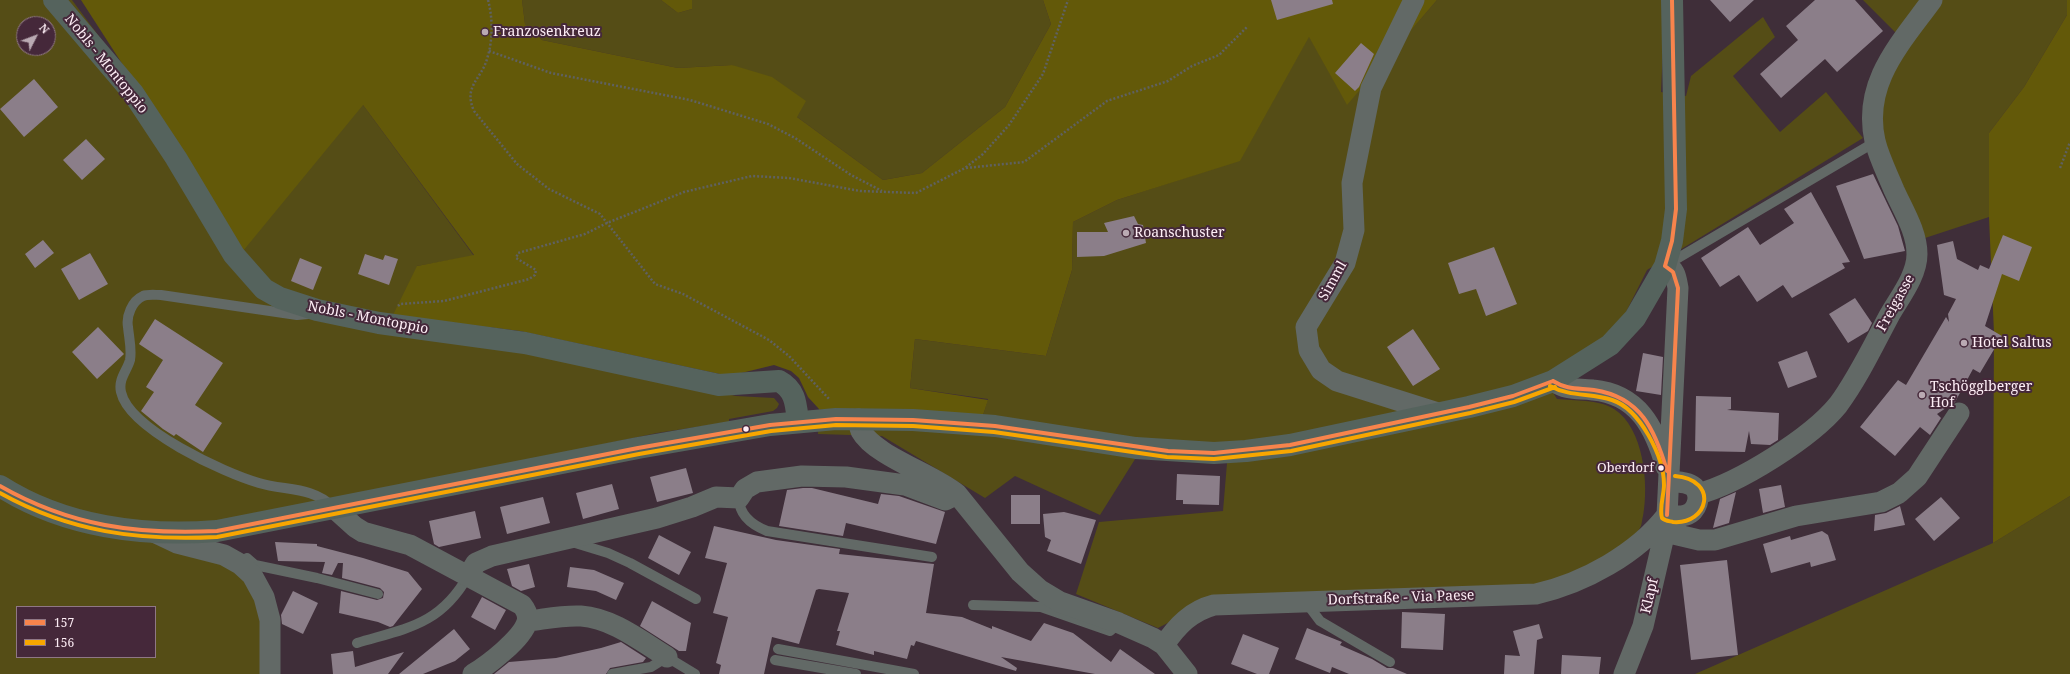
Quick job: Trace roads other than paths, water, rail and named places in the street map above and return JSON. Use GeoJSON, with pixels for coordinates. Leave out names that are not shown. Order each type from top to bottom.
{"type":"FeatureCollection","features":[{"type":"Feature","properties":{"kind":"main road","name":"Nobls - Montoppio"},"geometry":{"type":"LineString","coordinates":[[54,0],[133,94],[242,266],[264,289],[280,298],[317,310],[379,323],[525,343],[598,357],[719,384],[779,381],[787,385],[792,392],[798,422]]}},
{"type":"Feature","properties":{"kind":"main road"},"geometry":{"type":"LineString","coordinates":[[0,486],[53,513],[103,526],[156,533],[183,534],[218,531],[638,448],[748,428],[798,422],[836,419],[913,420],[996,426],[1168,451],[1214,453],[1246,452],[1290,445],[1438,414],[1514,396],[1553,381],[1610,345],[1635,318],[1665,266],[1672,241],[1676,209],[1672,0]]}},
{"type":"Feature","properties":{"kind":"street","name":"Simml"},"geometry":{"type":"LineString","coordinates":[[1414,0],[1371,88],[1352,183],[1354,230],[1345,263],[1306,327],[1309,350],[1321,370],[1337,381],[1438,414]]}},
{"type":"Feature","properties":{"kind":"street","name":"Freigasse"},"geometry":{"type":"LineString","coordinates":[[1698,494],[1717,489],[1744,475],[1805,435],[1822,421],[1846,392],[1914,270],[1917,244],[1875,142],[1872,115],[1874,97],[1880,78],[1891,57],[1932,0]]}},
{"type":"Feature","properties":{"kind":"street"},"geometry":{"type":"LineString","coordinates":[[1665,266],[1671,267],[1675,272],[1678,288],[1670,481],[1666,523]]}},
{"type":"Feature","properties":{"kind":"street"},"geometry":{"type":"LineString","coordinates":[[1553,381],[1571,390],[1594,390],[1616,395],[1629,401],[1639,411],[1653,431],[1659,443],[1670,481]]}},
{"type":"Feature","properties":{"kind":"street"},"geometry":{"type":"LineString","coordinates":[[1666,523],[1698,540],[1715,540],[1796,516],[1881,502],[1899,493],[1917,477],[1959,413]]}},
{"type":"Feature","properties":{"kind":"street"},"geometry":{"type":"LineString","coordinates":[[859,419],[860,429],[871,443],[898,461],[946,485],[957,494],[1020,572],[1040,590],[1060,602],[1119,623],[1164,645],[1187,674]]}},
{"type":"Feature","properties":{"kind":"street"},"geometry":{"type":"LineString","coordinates":[[468,576],[472,568],[481,560],[676,513],[716,497],[739,498],[745,488],[756,482],[802,476],[846,477],[905,485],[945,500],[957,494]]}},
{"type":"Feature","properties":{"kind":"street"},"geometry":{"type":"LineString","coordinates":[[1666,523],[1693,512],[1698,501],[1698,494],[1694,487],[1688,484],[1670,481]]}},
{"type":"Feature","properties":{"kind":"street"},"geometry":{"type":"LineString","coordinates":[[335,509],[355,527],[363,532],[410,545],[522,605],[526,610],[528,621],[521,633],[491,661],[472,674]]}},
{"type":"Feature","properties":{"kind":"street","name":"Dorfstraße - Via Paese"},"geometry":{"type":"LineString","coordinates":[[1164,645],[1187,618],[1200,609],[1214,605],[1536,594],[1580,580],[1622,555],[1666,523]]}},
{"type":"Feature","properties":{"kind":"street","name":"Klapf"},"geometry":{"type":"LineString","coordinates":[[1624,674],[1643,626],[1666,523]]}},
{"type":"Feature","properties":{"kind":"street"},"geometry":{"type":"LineString","coordinates":[[156,533],[177,543],[224,555],[240,564],[252,575],[264,597],[270,620],[270,674]]}},
{"type":"Feature","properties":{"kind":"street"},"geometry":{"type":"LineString","coordinates":[[528,621],[570,616],[589,617],[617,627],[667,657]]}},
{"type":"Feature","properties":{"kind":"lane"},"geometry":{"type":"LineString","coordinates":[[1665,266],[1875,142]]}},
{"type":"Feature","properties":{"kind":"lane"},"geometry":{"type":"LineString","coordinates":[[317,310],[312,313],[298,315],[161,295],[143,296],[135,302],[129,312],[127,323],[130,356],[120,385],[121,393],[134,415],[147,427],[223,469],[259,483],[313,493],[327,501],[335,509]]}},
{"type":"Feature","properties":{"kind":"lane"},"geometry":{"type":"LineString","coordinates":[[739,498],[739,505],[746,517],[759,528],[767,531],[932,557]]}},
{"type":"Feature","properties":{"kind":"lane"},"geometry":{"type":"LineString","coordinates":[[565,539],[608,553],[630,563],[696,599]]}},
{"type":"Feature","properties":{"kind":"lane"},"geometry":{"type":"LineString","coordinates":[[224,555],[245,556],[255,565],[325,579],[378,594]]}},
{"type":"Feature","properties":{"kind":"lane"},"geometry":{"type":"LineString","coordinates":[[357,643],[420,624],[430,619],[454,599],[468,576]]}},
{"type":"Feature","properties":{"kind":"lane"},"geometry":{"type":"LineString","coordinates":[[1305,601],[1320,621],[1390,662]]}},
{"type":"Feature","properties":{"kind":"lane"},"geometry":{"type":"LineString","coordinates":[[973,604],[1041,607],[1110,631],[1119,623]]}},
{"type":"Feature","properties":{"kind":"lane"},"geometry":{"type":"LineString","coordinates":[[778,649],[914,674]]}},
{"type":"Feature","properties":{"kind":"lane"},"geometry":{"type":"LineString","coordinates":[[612,674],[651,668],[667,657],[695,674]]}},
{"type":"Feature","properties":{"kind":"lane"},"geometry":{"type":"LineString","coordinates":[[775,660],[856,674]]}},
{"type":"Feature","properties":{"kind":"place","name":"Franzosenkreuz"},"geometry":{"type":"Point","coordinates":[485,32]}},
{"type":"Feature","properties":{"kind":"place","name":"Roanschuster"},"geometry":{"type":"Point","coordinates":[1126,233]}},
{"type":"Feature","properties":{"kind":"place","name":"Hotel Saltus"},"geometry":{"type":"Point","coordinates":[1964,343]}},
{"type":"Feature","properties":{"kind":"place","name":"Tschögglberger Hof"},"geometry":{"type":"Point","coordinates":[1922,395]}},
{"type":"Feature","properties":{"kind":"place","name":"Oberdorf"},"geometry":{"type":"Point","coordinates":[1661,468]}}]}
